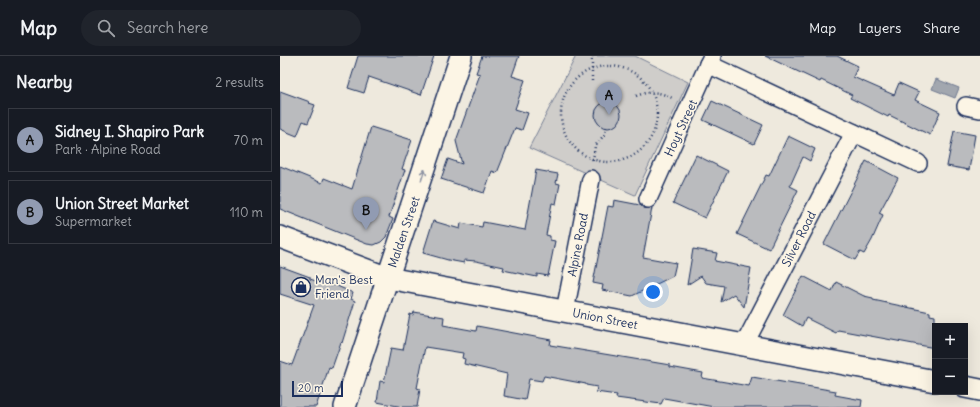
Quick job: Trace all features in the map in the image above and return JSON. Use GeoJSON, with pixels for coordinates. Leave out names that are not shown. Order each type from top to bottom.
{"type":"FeatureCollection","features":[{"type":"Feature","properties":{"kind":"street","name":"Malden Street"},"geometry":{"type":"LineString","coordinates":[[345,407],[461,56]]}},
{"type":"Feature","properties":{"kind":"street"},"geometry":{"type":"LineString","coordinates":[[710,60],[854,133],[918,163]]}},
{"type":"Feature","properties":{"kind":"street","name":"Hoyt Street"},"geometry":{"type":"LineString","coordinates":[[648,199],[694,101],[710,60]]}},
{"type":"Feature","properties":{"kind":"street","name":"Silver Road"},"geometry":{"type":"LineString","coordinates":[[744,345],[854,133]]}},
{"type":"Feature","properties":{"kind":"street","name":"Alpine Road"},"geometry":{"type":"LineString","coordinates":[[565,311],[591,179]]}},
{"type":"Feature","properties":{"kind":"street","name":"Union Street"},"geometry":{"type":"LineString","coordinates":[[280,237],[388,278],[932,380]]}},
{"type":"Feature","properties":{"kind":"street"},"geometry":{"type":"LineString","coordinates":[[968,388],[980,390]]}},
{"type":"Feature","properties":{"kind":"path"},"geometry":{"type":"LineString","coordinates":[[592,56],[592,84]]}},
{"type":"Feature","properties":{"kind":"path"},"geometry":{"type":"LineString","coordinates":[[604,66],[617,67],[630,71],[640,78],[651,92],[656,108],[657,120],[654,132],[648,142],[630,157],[618,161],[607,162],[593,159],[583,154],[573,146],[566,135],[562,122],[561,109],[564,97],[571,85],[580,76],[591,70],[604,66]]}},
{"type":"Feature","properties":{"kind":"path"},"geometry":{"type":"LineString","coordinates":[[636,96],[651,92],[660,92],[680,102]]}},
{"type":"Feature","properties":{"kind":"path"},"geometry":{"type":"LineString","coordinates":[[593,159],[595,146],[605,134],[606,127]]}},
{"type":"Feature","properties":{"kind":"shaded area"},"geometry":{"type":"Polygon","coordinates":[[[576,56],[635,56],[688,82],[635,195],[529,148],[576,56]]]}},
{"type":"Feature","properties":{"kind":"shaded area"},"geometry":{"type":"Polygon","coordinates":[[[936,79],[959,88],[955,98],[932,89],[936,79]]]}},
{"type":"Feature","properties":{"kind":"building"},"geometry":{"type":"Polygon","coordinates":[[[358,56],[434,56],[421,95],[369,77],[364,93],[348,88],[358,56]]]}},
{"type":"Feature","properties":{"kind":"building"},"geometry":{"type":"Polygon","coordinates":[[[482,56],[519,56],[512,76],[525,80],[515,109],[528,113],[522,130],[515,128],[497,173],[492,171],[484,193],[441,179],[448,159],[462,164],[456,141],[480,74],[476,73],[482,56]]]}},
{"type":"Feature","properties":{"kind":"building"},"geometry":{"type":"Polygon","coordinates":[[[765,56],[837,56],[858,66],[853,77],[894,95],[899,83],[919,92],[915,100],[940,112],[930,135],[889,115],[888,117],[850,98],[852,95],[821,80],[820,82],[765,56]]]}},
{"type":"Feature","properties":{"kind":"building"},"geometry":{"type":"Polygon","coordinates":[[[280,91],[315,105],[308,123],[303,121],[297,136],[280,129],[280,91]]]}},
{"type":"Feature","properties":{"kind":"building"},"geometry":{"type":"Polygon","coordinates":[[[712,101],[763,125],[754,144],[703,120],[712,101]]]}},
{"type":"Feature","properties":{"kind":"building"},"geometry":{"type":"Polygon","coordinates":[[[608,102],[617,106],[621,115],[617,124],[608,128],[599,124],[595,115],[599,106],[608,102]]]}},
{"type":"Feature","properties":{"kind":"building"},"geometry":{"type":"Polygon","coordinates":[[[371,127],[412,140],[402,169],[405,170],[389,217],[393,219],[386,237],[381,242],[374,245],[367,244],[280,209],[280,166],[322,183],[324,178],[352,189],[371,127]]]}},
{"type":"Feature","properties":{"kind":"building"},"geometry":{"type":"Polygon","coordinates":[[[954,131],[975,135],[969,170],[947,166],[954,131]]]}},
{"type":"Feature","properties":{"kind":"building"},"geometry":{"type":"Polygon","coordinates":[[[788,136],[815,149],[810,161],[803,157],[790,186],[798,190],[769,249],[737,234],[766,175],[769,176],[788,136]]]}},
{"type":"Feature","properties":{"kind":"building"},"geometry":{"type":"Polygon","coordinates":[[[696,155],[728,171],[705,218],[673,203],[696,155]]]}},
{"type":"Feature","properties":{"kind":"building"},"geometry":{"type":"Polygon","coordinates":[[[866,161],[898,178],[879,213],[883,215],[872,240],[864,254],[860,252],[855,260],[824,244],[866,161]]]}},
{"type":"Feature","properties":{"kind":"building"},"geometry":{"type":"Polygon","coordinates":[[[536,170],[558,174],[556,183],[560,184],[556,204],[552,203],[546,235],[550,236],[550,240],[555,241],[548,276],[537,274],[537,277],[503,270],[504,267],[476,261],[464,260],[464,263],[423,253],[433,221],[460,229],[461,223],[482,227],[483,222],[525,230],[536,170]]]}},
{"type":"Feature","properties":{"kind":"building"},"geometry":{"type":"Polygon","coordinates":[[[614,200],[640,205],[644,208],[652,208],[643,257],[676,263],[673,276],[632,296],[602,290],[603,285],[593,283],[608,206],[613,207],[614,200]]]}},
{"type":"Feature","properties":{"kind":"building"},"geometry":{"type":"Polygon","coordinates":[[[693,249],[717,253],[715,261],[751,268],[744,307],[734,294],[721,302],[724,286],[706,283],[701,276],[687,285],[693,249]]]}},
{"type":"Feature","properties":{"kind":"building"},"geometry":{"type":"Polygon","coordinates":[[[280,266],[310,277],[310,279],[331,286],[335,285],[353,293],[351,299],[355,301],[342,343],[341,342],[332,368],[329,367],[316,407],[280,407],[280,361],[292,365],[314,305],[280,294],[280,266]]]}},
{"type":"Feature","properties":{"kind":"building"},"geometry":{"type":"Polygon","coordinates":[[[803,276],[832,291],[836,282],[864,296],[873,298],[873,300],[930,312],[930,315],[935,316],[935,323],[932,323],[932,347],[838,330],[836,333],[806,318],[802,326],[783,315],[803,276]]]}},
{"type":"Feature","properties":{"kind":"building"},"geometry":{"type":"Polygon","coordinates":[[[414,312],[444,317],[443,325],[476,331],[477,326],[551,340],[550,345],[670,365],[670,367],[703,373],[702,378],[749,386],[752,377],[836,391],[835,395],[862,400],[861,407],[714,407],[664,398],[661,404],[616,398],[617,395],[596,392],[597,387],[544,376],[542,381],[529,379],[525,400],[504,396],[507,374],[464,364],[465,359],[462,358],[463,353],[425,347],[417,388],[420,389],[417,407],[403,407],[377,402],[380,381],[384,382],[391,348],[403,350],[410,314],[413,315],[414,312]]]}},
{"type":"Feature","properties":{"kind":"place","name":"Sidney I. Shapiro Park"},"geometry":{"type":"Point","coordinates":[609,115]}},
{"type":"Feature","properties":{"kind":"place","name":"Union Street Market"},"geometry":{"type":"Point","coordinates":[366,230]}},
{"type":"Feature","properties":{"kind":"place","name":"Man's Best Friend"},"geometry":{"type":"Point","coordinates":[301,287]}}]}
